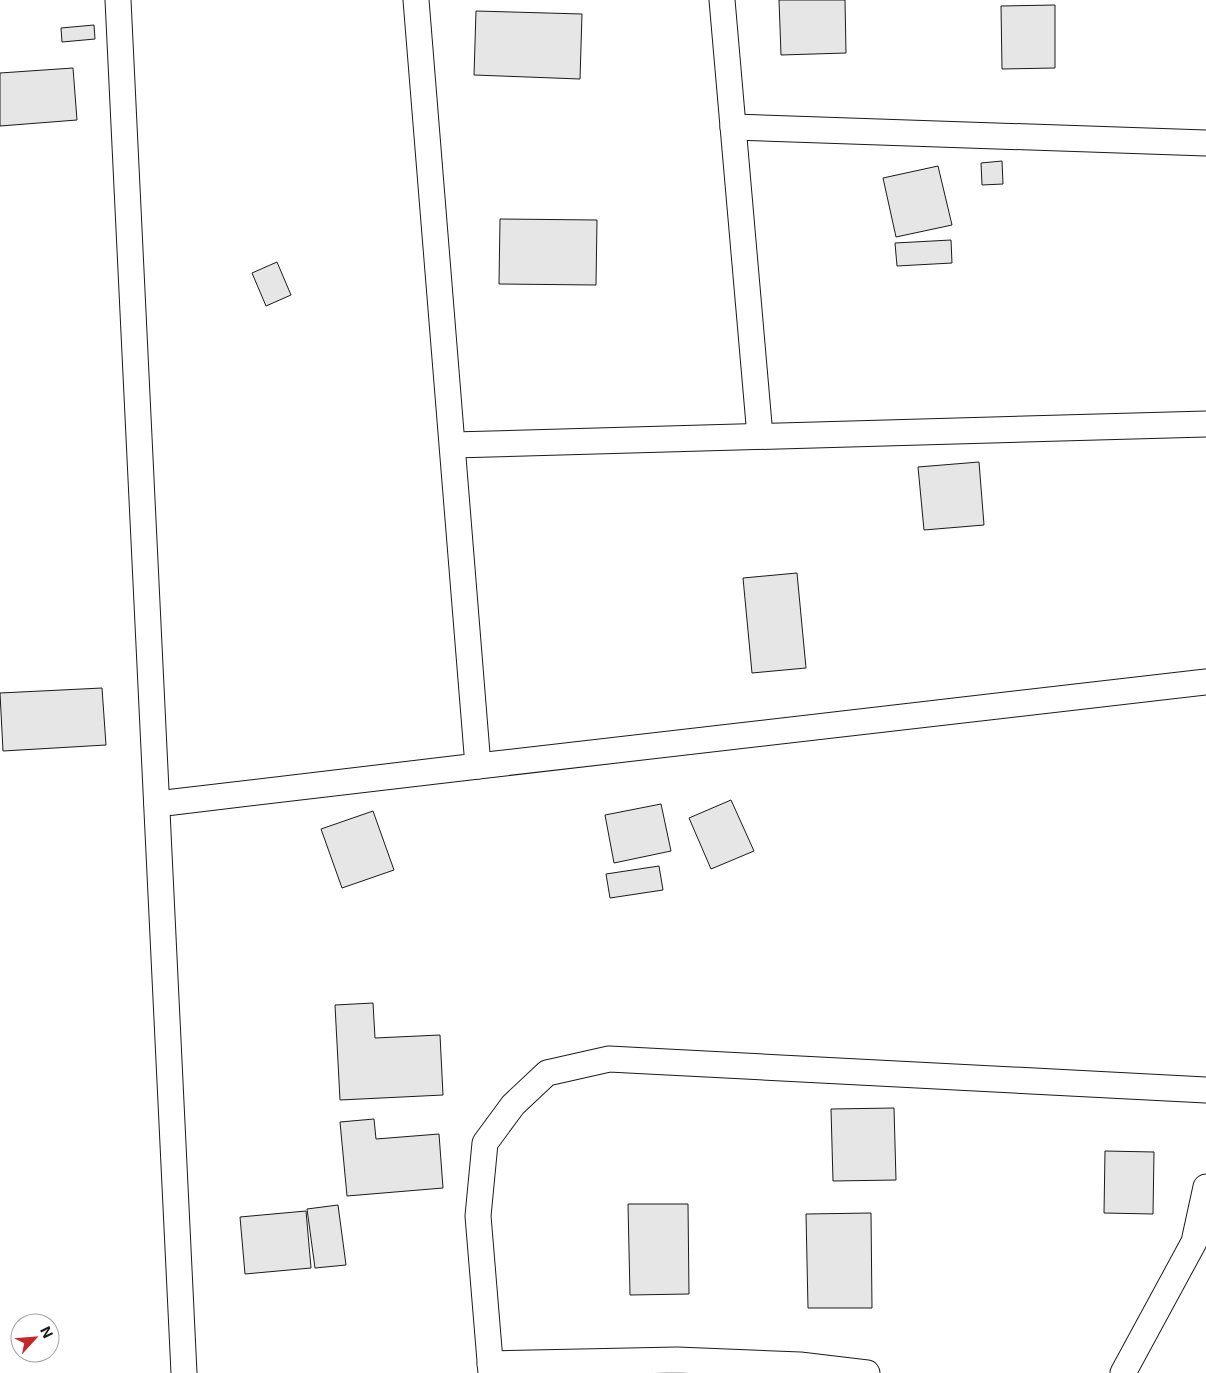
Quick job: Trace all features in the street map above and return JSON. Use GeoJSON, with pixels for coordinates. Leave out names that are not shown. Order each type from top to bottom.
{"type":"FeatureCollection","features":[{"type":"Feature","properties":{"kind":"street"},"geometry":{"type":"LineString","coordinates":[[118,0],[184,1373]]}},
{"type":"Feature","properties":{"kind":"street"},"geometry":{"type":"LineString","coordinates":[[416,0],[478,766]]}},
{"type":"Feature","properties":{"kind":"street"},"geometry":{"type":"LineString","coordinates":[[722,0],[760,436]]}},
{"type":"Feature","properties":{"kind":"street"},"geometry":{"type":"LineString","coordinates":[[733,127],[1206,143]]}},
{"type":"Feature","properties":{"kind":"street"},"geometry":{"type":"LineString","coordinates":[[452,445],[1206,424]]}},
{"type":"Feature","properties":{"kind":"street"},"geometry":{"type":"LineString","coordinates":[[156,804],[1206,682]]}},
{"type":"Feature","properties":{"kind":"street"},"geometry":{"type":"LineString","coordinates":[[867,1373],[800,1366],[677,1360],[490,1369],[478,1216],[485,1143],[513,1105],[546,1074],[609,1059],[1206,1090]]}},
{"type":"Feature","properties":{"kind":"street"},"geometry":{"type":"LineString","coordinates":[[1123,1373],[1194,1242],[1206,1187]]}},
{"type":"Feature","properties":{"kind":"building"},"geometry":{"type":"Polygon","coordinates":[[[779,0],[845,0],[846,53],[781,55],[779,0]]]}},
{"type":"Feature","properties":{"kind":"building"},"geometry":{"type":"Polygon","coordinates":[[[1055,5],[1055,68],[1002,69],[1001,6],[1055,5]]]}},
{"type":"Feature","properties":{"kind":"building"},"geometry":{"type":"Polygon","coordinates":[[[476,11],[582,14],[580,79],[474,75],[476,11]]]}},
{"type":"Feature","properties":{"kind":"building"},"geometry":{"type":"Polygon","coordinates":[[[94,25],[95,39],[62,42],[61,28],[94,25]]]}},
{"type":"Feature","properties":{"kind":"building"},"geometry":{"type":"Polygon","coordinates":[[[73,68],[77,120],[0,126],[0,73],[73,68]]]}},
{"type":"Feature","properties":{"kind":"building"},"geometry":{"type":"Polygon","coordinates":[[[1002,161],[1003,184],[982,185],[981,163],[1002,161]]]}},
{"type":"Feature","properties":{"kind":"building"},"geometry":{"type":"Polygon","coordinates":[[[938,166],[952,225],[896,237],[883,178],[938,166]]]}},
{"type":"Feature","properties":{"kind":"building"},"geometry":{"type":"Polygon","coordinates":[[[500,219],[597,220],[596,285],[499,284],[500,219]]]}},
{"type":"Feature","properties":{"kind":"building"},"geometry":{"type":"Polygon","coordinates":[[[951,240],[952,263],[897,266],[895,243],[951,240]]]}},
{"type":"Feature","properties":{"kind":"building"},"geometry":{"type":"Polygon","coordinates":[[[277,262],[291,295],[266,306],[252,273],[277,262]]]}},
{"type":"Feature","properties":{"kind":"building"},"geometry":{"type":"Polygon","coordinates":[[[979,462],[984,525],[924,530],[918,467],[979,462]]]}},
{"type":"Feature","properties":{"kind":"building"},"geometry":{"type":"Polygon","coordinates":[[[797,573],[806,668],[752,673],[743,578],[797,573]]]}},
{"type":"Feature","properties":{"kind":"building"},"geometry":{"type":"Polygon","coordinates":[[[102,688],[106,745],[3,751],[0,693],[102,688]]]}},
{"type":"Feature","properties":{"kind":"building"},"geometry":{"type":"Polygon","coordinates":[[[731,800],[754,851],[711,869],[689,818],[731,800]]]}},
{"type":"Feature","properties":{"kind":"building"},"geometry":{"type":"Polygon","coordinates":[[[661,804],[671,851],[614,863],[605,815],[661,804]]]}},
{"type":"Feature","properties":{"kind":"building"},"geometry":{"type":"Polygon","coordinates":[[[373,811],[394,870],[342,888],[321,829],[373,811]]]}},
{"type":"Feature","properties":{"kind":"building"},"geometry":{"type":"Polygon","coordinates":[[[659,866],[663,890],[610,898],[606,874],[659,866]]]}},
{"type":"Feature","properties":{"kind":"building"},"geometry":{"type":"Polygon","coordinates":[[[373,1003],[375,1038],[440,1035],[443,1095],[340,1100],[335,1005],[373,1003]]]}},
{"type":"Feature","properties":{"kind":"building"},"geometry":{"type":"Polygon","coordinates":[[[894,1108],[896,1180],[833,1181],[831,1109],[894,1108]]]}},
{"type":"Feature","properties":{"kind":"building"},"geometry":{"type":"Polygon","coordinates":[[[374,1119],[376,1139],[439,1134],[443,1188],[347,1196],[340,1122],[374,1119]]]}},
{"type":"Feature","properties":{"kind":"building"},"geometry":{"type":"Polygon","coordinates":[[[1105,1151],[1154,1152],[1153,1214],[1104,1213],[1105,1151]]]}},
{"type":"Feature","properties":{"kind":"building"},"geometry":{"type":"Polygon","coordinates":[[[628,1204],[688,1204],[689,1294],[630,1295],[628,1204]]]}},
{"type":"Feature","properties":{"kind":"building"},"geometry":{"type":"Polygon","coordinates":[[[338,1205],[346,1265],[315,1268],[307,1209],[338,1205]]]}},
{"type":"Feature","properties":{"kind":"building"},"geometry":{"type":"Polygon","coordinates":[[[306,1211],[311,1268],[245,1274],[240,1217],[306,1211]]]}},
{"type":"Feature","properties":{"kind":"building"},"geometry":{"type":"Polygon","coordinates":[[[871,1213],[872,1308],[808,1308],[806,1214],[871,1213]]]}}]}
